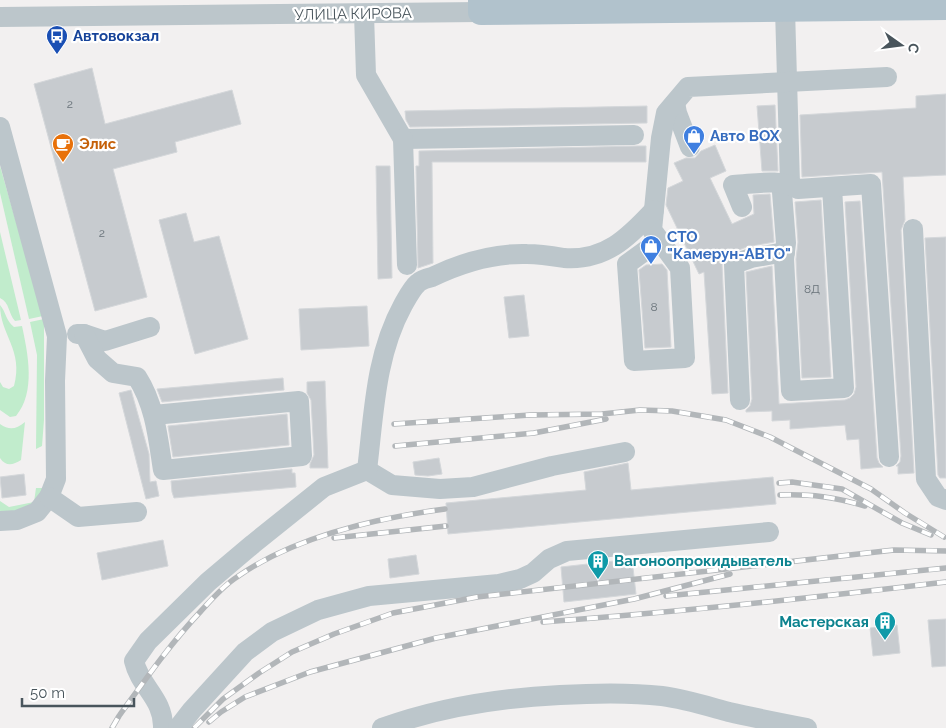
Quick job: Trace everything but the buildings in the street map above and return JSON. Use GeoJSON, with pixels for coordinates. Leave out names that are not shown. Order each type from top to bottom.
{"type":"FeatureCollection","features":[{"type":"Feature","properties":{"kind":"main road","name":"УЛИЦА КИРОВА"},"geometry":{"type":"LineString","coordinates":[[481,6],[946,7]]}},
{"type":"Feature","properties":{"kind":"street","name":"УЛИЦА КИРОВА"},"geometry":{"type":"LineString","coordinates":[[0,17],[130,8],[364,14],[481,6]]}},
{"type":"Feature","properties":{"kind":"street"},"geometry":{"type":"LineString","coordinates":[[780,6],[786,82],[790,184],[782,192],[786,243],[791,392],[844,388],[832,187]]}},
{"type":"Feature","properties":{"kind":"street"},"geometry":{"type":"LineString","coordinates":[[364,14],[366,75],[403,139],[407,265]]}},
{"type":"Feature","properties":{"kind":"street"},"geometry":{"type":"LineString","coordinates":[[660,240],[627,264],[634,361],[686,358],[680,268],[660,240],[652,230],[661,138],[666,113],[688,87],[888,77]]}},
{"type":"Feature","properties":{"kind":"street"},"geometry":{"type":"LineString","coordinates":[[675,102],[677,113],[690,148]]}},
{"type":"Feature","properties":{"kind":"street"},"geometry":{"type":"LineString","coordinates":[[0,127],[57,336],[55,381],[56,479],[49,497],[37,512],[17,520],[0,521]]}},
{"type":"Feature","properties":{"kind":"street"},"geometry":{"type":"LineString","coordinates":[[403,139],[634,135]]}},
{"type":"Feature","properties":{"kind":"street"},"geometry":{"type":"LineString","coordinates":[[742,206],[733,185],[774,182],[790,184],[798,189],[872,184],[889,457]]}},
{"type":"Feature","properties":{"kind":"street"},"geometry":{"type":"LineString","coordinates":[[367,470],[376,385],[385,352],[397,316],[418,283],[456,265],[508,254],[582,258],[596,254],[614,248],[654,210]]}},
{"type":"Feature","properties":{"kind":"street"},"geometry":{"type":"LineString","coordinates":[[913,229],[926,479],[938,496],[946,500]]}},
{"type":"Feature","properties":{"kind":"street"},"geometry":{"type":"LineString","coordinates":[[740,400],[734,264],[751,258],[785,252]]}},
{"type":"Feature","properties":{"kind":"street"},"geometry":{"type":"LineString","coordinates":[[57,336],[84,334],[105,341],[150,327]]}},
{"type":"Feature","properties":{"kind":"street"},"geometry":{"type":"LineString","coordinates":[[84,334],[97,359],[113,373],[137,377],[145,389],[154,416],[163,470],[302,456],[299,401],[154,416]]}},
{"type":"Feature","properties":{"kind":"street"},"geometry":{"type":"LineString","coordinates":[[367,470],[392,485],[440,489],[473,487],[552,466],[625,452]]}},
{"type":"Feature","properties":{"kind":"street"},"geometry":{"type":"LineString","coordinates":[[164,728],[162,714],[156,699],[136,672],[134,661],[148,641],[208,582],[324,486],[367,470]]}},
{"type":"Feature","properties":{"kind":"street"},"geometry":{"type":"LineString","coordinates":[[49,497],[78,517],[137,512]]}},
{"type":"Feature","properties":{"kind":"street"},"geometry":{"type":"LineString","coordinates":[[178,728],[245,652],[272,632],[318,610],[368,596],[499,584],[520,579],[533,573],[549,559],[567,551],[769,532]]}},
{"type":"Feature","properties":{"kind":"street"},"geometry":{"type":"LineString","coordinates":[[382,728],[415,716],[447,708],[501,699],[568,694],[628,693],[665,696],[751,717],[807,728]]}},
{"type":"Feature","properties":{"kind":"green space"},"geometry":{"type":"Polygon","coordinates":[[[0,166],[43,316],[29,319],[0,193],[0,166]]]}},
{"type":"Feature","properties":{"kind":"green space"},"geometry":{"type":"Polygon","coordinates":[[[0,232],[21,320],[15,321],[6,303],[0,298],[0,232]]]}},
{"type":"Feature","properties":{"kind":"green space"},"geometry":{"type":"Polygon","coordinates":[[[0,305],[11,325],[14,327],[22,326],[28,360],[29,372],[26,396],[16,416],[10,417],[0,410],[0,382],[3,387],[9,389],[14,386],[16,362],[1,316],[0,305]]]}},
{"type":"Feature","properties":{"kind":"green space"},"geometry":{"type":"Polygon","coordinates":[[[44,319],[44,420],[42,446],[36,449],[37,355],[30,322],[44,319]]]}},
{"type":"Feature","properties":{"kind":"green space"},"geometry":{"type":"Polygon","coordinates":[[[25,422],[21,460],[7,464],[0,458],[0,424],[7,428],[13,428],[25,422]]]}},
{"type":"Feature","properties":{"kind":"green space"},"geometry":{"type":"Polygon","coordinates":[[[36,488],[46,488],[37,505],[0,515],[0,501],[9,507],[34,502],[36,488]]]}},
{"type":"Feature","properties":{"kind":"railway"},"geometry":{"type":"LineString","coordinates":[[394,424],[530,415],[602,414],[640,410],[672,411],[726,420],[770,437],[871,489],[944,537]]}},
{"type":"Feature","properties":{"kind":"railway"},"geometry":{"type":"LineString","coordinates":[[395,446],[534,433],[606,419]]}},
{"type":"Feature","properties":{"kind":"railway"},"geometry":{"type":"LineString","coordinates":[[779,483],[792,482],[842,489],[902,523],[931,535]]}},
{"type":"Feature","properties":{"kind":"railway"},"geometry":{"type":"LineString","coordinates":[[780,495],[823,497],[865,506]]}},
{"type":"Feature","properties":{"kind":"railway"},"geometry":{"type":"LineString","coordinates":[[112,728],[138,689],[179,636],[218,593],[237,577],[284,551],[337,531],[392,518],[445,509]]}},
{"type":"Feature","properties":{"kind":"railway"},"geometry":{"type":"LineString","coordinates":[[334,538],[446,526]]}},
{"type":"Feature","properties":{"kind":"railway"},"geometry":{"type":"LineString","coordinates":[[194,728],[223,699],[292,652],[334,634],[393,613],[477,597],[894,550],[946,551]]}},
{"type":"Feature","properties":{"kind":"railway"},"geometry":{"type":"LineString","coordinates":[[666,596],[946,568]]}},
{"type":"Feature","properties":{"kind":"railway"},"geometry":{"type":"LineString","coordinates":[[209,722],[245,697],[310,672],[436,638],[634,599],[730,574]]}},
{"type":"Feature","properties":{"kind":"railway"},"geometry":{"type":"LineString","coordinates":[[543,622],[745,604],[946,582]]}},
{"type":"Feature","properties":{"kind":"place","name":"Автовокзал"},"geometry":{"type":"Point","coordinates":[57,55]}},
{"type":"Feature","properties":{"kind":"place","name":"Авто BOX"},"geometry":{"type":"Point","coordinates":[694,155]}},
{"type":"Feature","properties":{"kind":"place","name":"Элис"},"geometry":{"type":"Point","coordinates":[63,163]}},
{"type":"Feature","properties":{"kind":"place","name":"СТО \"Камерун-АВТО\""},"geometry":{"type":"Point","coordinates":[651,265]}},
{"type":"Feature","properties":{"kind":"place","name":"Вагоноопрокидыватель"},"geometry":{"type":"Point","coordinates":[598,580]}},
{"type":"Feature","properties":{"kind":"place","name":"Мастерская"},"geometry":{"type":"Point","coordinates":[885,641]}}]}
